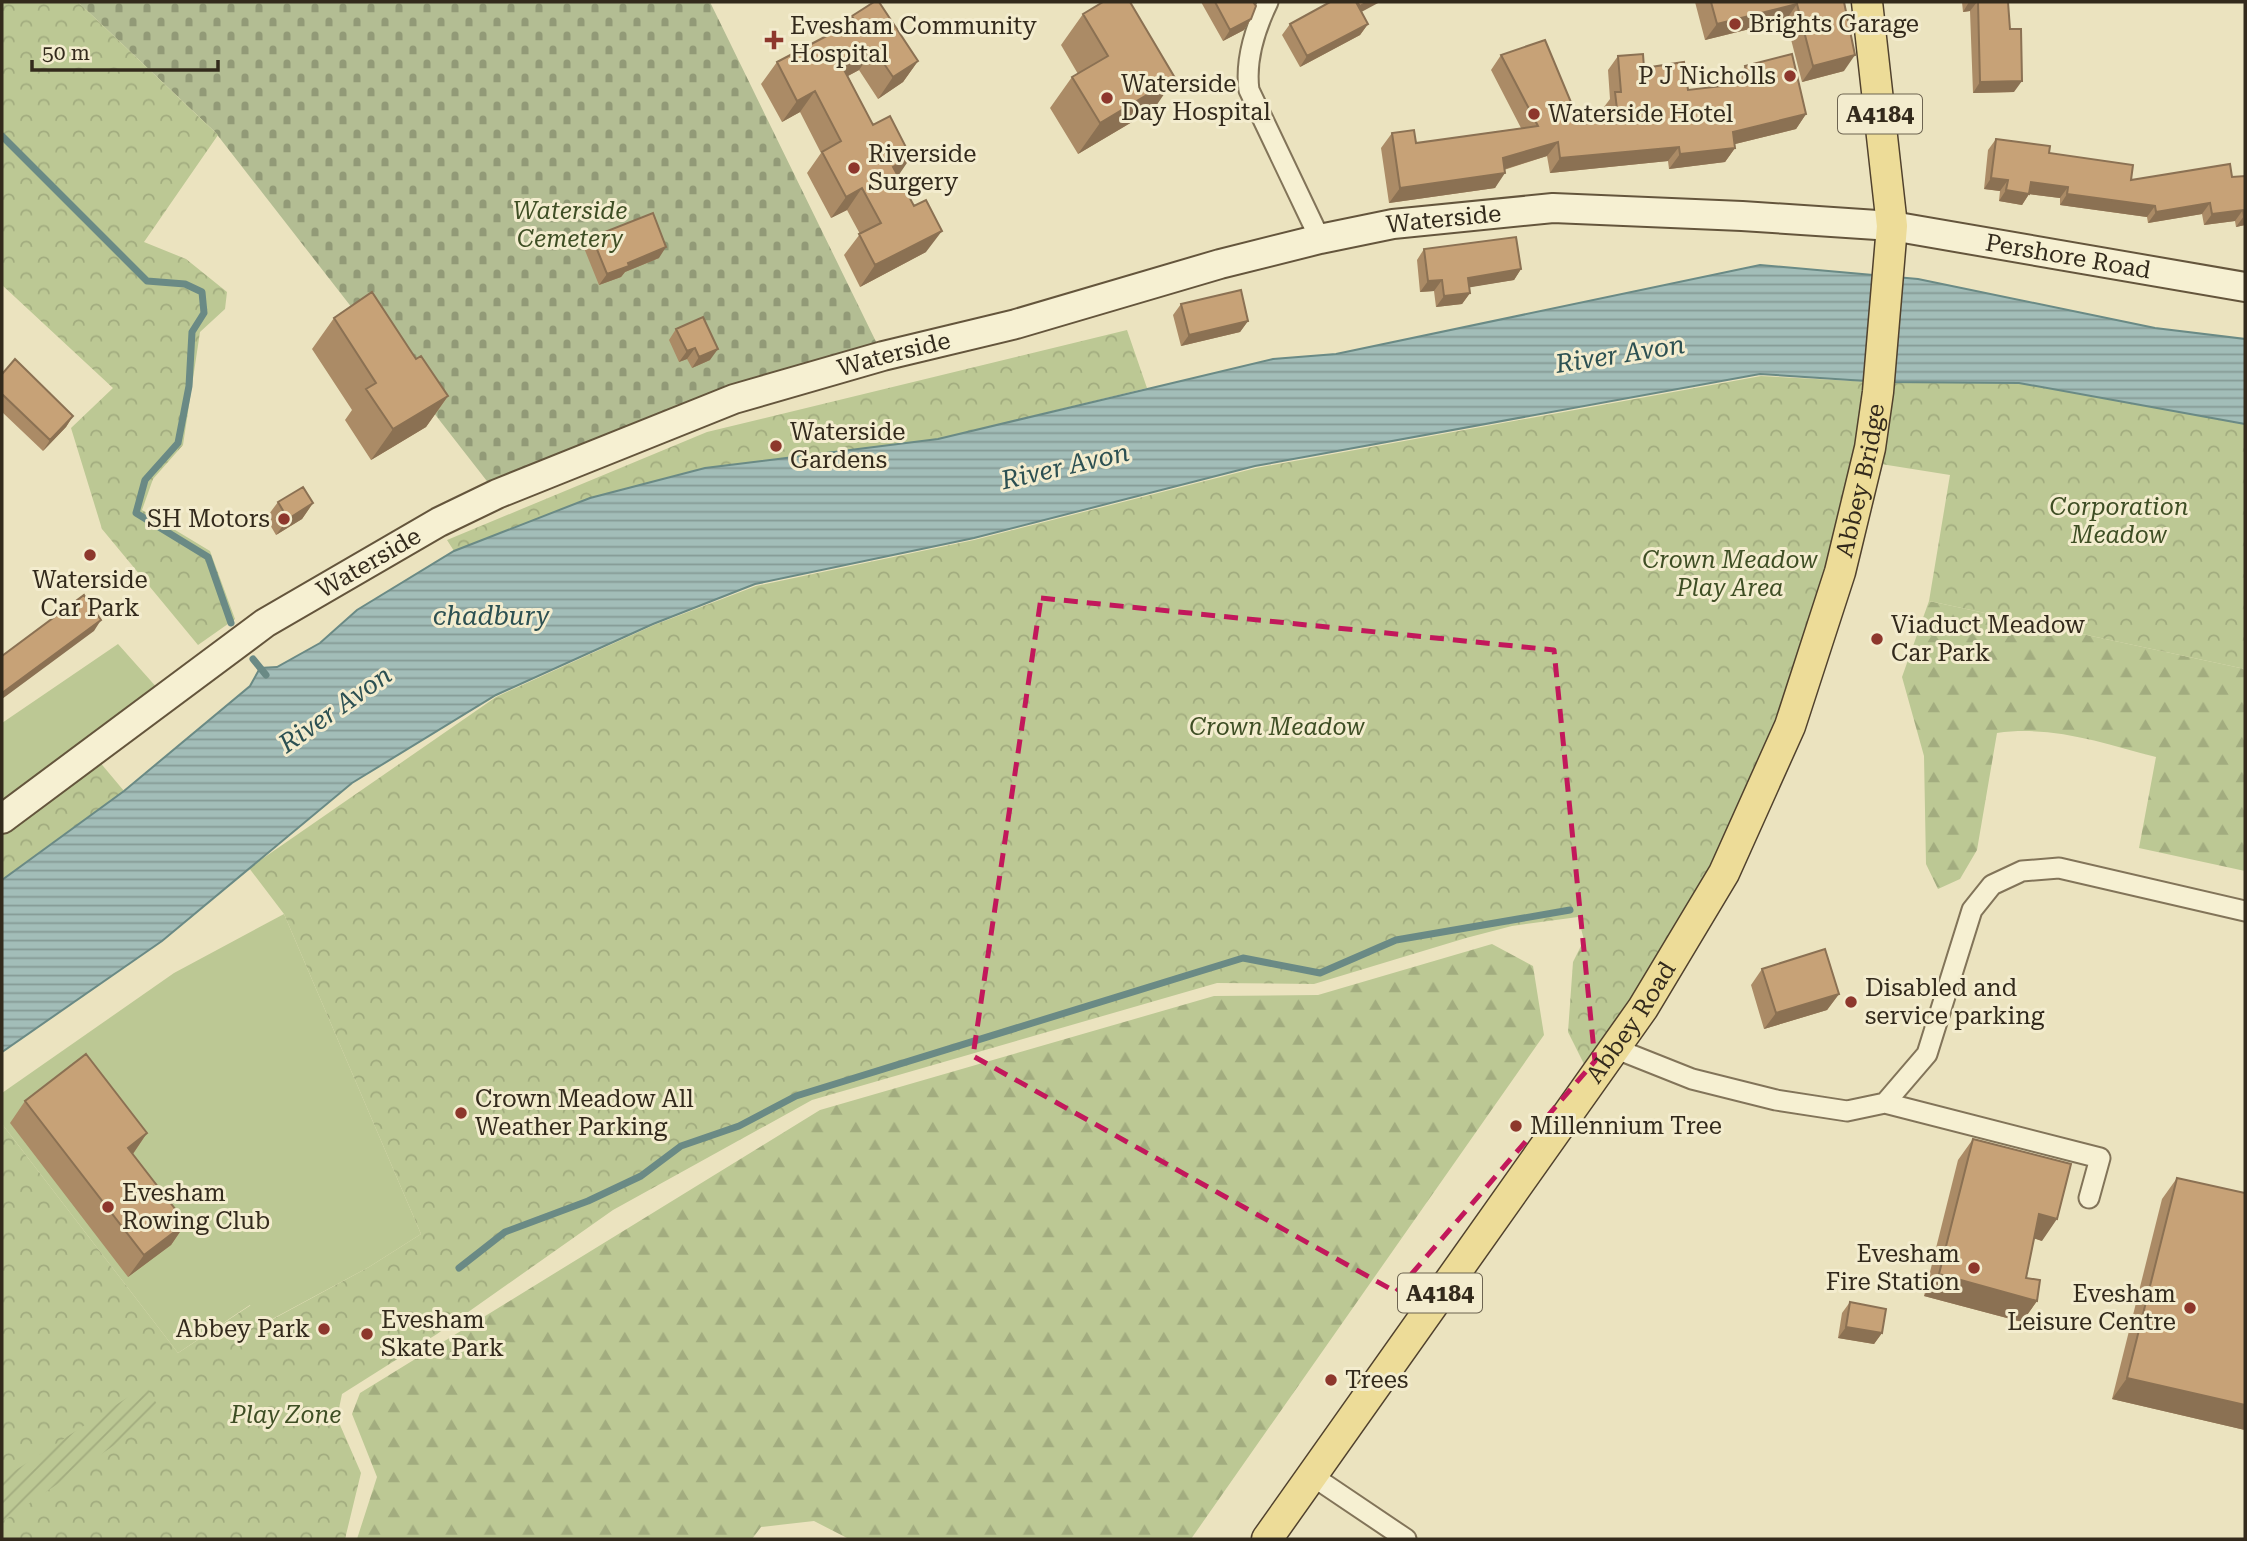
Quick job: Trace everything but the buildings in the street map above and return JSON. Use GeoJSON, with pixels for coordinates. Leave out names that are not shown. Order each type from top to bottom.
{"type":"FeatureCollection","features":[{"type":"Feature","properties":{"kind":"main road","name":"A4184"},"geometry":{"type":"LineString","coordinates":[[1867,2],[1892,232]]}},
{"type":"Feature","properties":{"kind":"main road","name":"Waterside"},"geometry":{"type":"LineString","coordinates":[[2,819],[265,623],[439,522],[498,494],[734,399],[883,356],[985,333],[1220,264],[1393,224],[1552,208],[1892,232]]}},
{"type":"Feature","properties":{"kind":"main road","name":"Pershore Road"},"geometry":{"type":"LineString","coordinates":[[1892,232],[2245,287]]}},
{"type":"Feature","properties":{"kind":"main road","name":"Abbey Bridge"},"geometry":{"type":"LineString","coordinates":[[1790,726],[1840,572],[1870,448],[1892,232]]}},
{"type":"Feature","properties":{"kind":"main road","name":"Abbey Road"},"geometry":{"type":"LineString","coordinates":[[1267,1539],[1643,1008],[1724,873],[1790,726]]}},
{"type":"Feature","properties":{"kind":"street"},"geometry":{"type":"LineString","coordinates":[[1268,2],[1250,51],[1247,73],[1249,90],[1320,239]]}},
{"type":"Feature","properties":{"kind":"street"},"geometry":{"type":"LineString","coordinates":[[1885,1103],[1927,1054],[1972,910],[1992,885],[2022,871],[2059,868],[2245,911]]}},
{"type":"Feature","properties":{"kind":"street"},"geometry":{"type":"LineString","coordinates":[[1614,1048],[1692,1079],[1776,1100],[1847,1111],[1885,1103],[2100,1158],[2089,1198]]}},
{"type":"Feature","properties":{"kind":"street"},"geometry":{"type":"LineString","coordinates":[[1311,1475],[1406,1539]]}},
{"type":"Feature","properties":{"kind":"highlighted area"},"geometry":{"type":"Polygon","coordinates":[[[1041,598],[1554,650],[1595,1061],[1396,1292],[973,1056],[1041,598]]]}},
{"type":"Feature","properties":{"kind":"green space"},"geometry":{"type":"Polygon","coordinates":[[[2,2],[78,2],[218,135],[144,242],[186,259],[227,292],[225,309],[200,332],[183,445],[153,479],[142,510],[210,551],[235,619],[198,645],[102,529],[71,428],[113,388],[2,285],[2,2]]]}},
{"type":"Feature","properties":{"kind":"green space","name":"Waterside Cemetery"},"geometry":{"type":"Polygon","coordinates":[[[78,2],[710,2],[883,356],[497,494],[215,132],[78,2]]]}},
{"type":"Feature","properties":{"kind":"green space","name":"Waterside Gardens"},"geometry":{"type":"Polygon","coordinates":[[[1127,330],[1147,388],[938,439],[705,468],[590,498],[454,551],[447,540],[707,432],[1127,330]]]}},
{"type":"Feature","properties":{"kind":"green space","name":"Crown Meadow"},"geometry":{"type":"Polygon","coordinates":[[[1761,376],[1872,382],[1846,545],[1708,893],[1590,1076],[1568,1032],[1573,962],[1584,940],[1578,917],[1512,926],[1314,984],[1217,983],[812,1100],[613,1210],[437,1334],[342,1394],[337,1418],[361,1473],[345,1539],[2,1539],[2,1124],[178,1353],[251,1305],[264,1324],[369,1267],[421,1234],[284,914],[249,868],[496,697],[654,625],[756,586],[974,540],[1256,468],[1761,376]]]}},
{"type":"Feature","properties":{"kind":"green space","name":"Corporation Meadow"},"geometry":{"type":"Polygon","coordinates":[[[1887,382],[2019,383],[2245,424],[2245,669],[1929,601],[1950,475],[1881,464],[1887,382]]]}},
{"type":"Feature","properties":{"kind":"green space"},"geometry":{"type":"Polygon","coordinates":[[[1929,601],[2245,669],[2245,871],[2139,848],[2156,757],[2058,733],[2017,731],[1997,733],[1977,850],[1960,879],[1938,889],[1926,864],[1924,756],[1902,677],[1929,601]]]}},
{"type":"Feature","properties":{"kind":"green space"},"geometry":{"type":"Polygon","coordinates":[[[118,644],[167,699],[2,819],[2,723],[118,644]]]}},
{"type":"Feature","properties":{"kind":"green space"},"geometry":{"type":"Polygon","coordinates":[[[93,754],[124,791],[2,880],[2,819],[93,754]]]}},
{"type":"Feature","properties":{"kind":"green space"},"geometry":{"type":"Polygon","coordinates":[[[284,914],[421,1234],[369,1267],[263,1324],[250,1305],[178,1353],[2,1124],[2,1093],[174,973],[284,914]]]}},
{"type":"Feature","properties":{"kind":"green space"},"geometry":{"type":"Polygon","coordinates":[[[1492,944],[1533,966],[1544,1035],[1191,1539],[849,1539],[814,1521],[761,1527],[752,1539],[357,1539],[377,1477],[352,1414],[360,1393],[820,1110],[1214,996],[1318,995],[1492,944]]]}},
{"type":"Feature","properties":{"kind":"green space"},"geometry":{"type":"Polygon","coordinates":[[[145,1386],[159,1407],[138,1429],[2,1522],[2,1479],[145,1386]]]}},
{"type":"Feature","properties":{"kind":"water","name":"chadbury"},"geometry":{"type":"Polygon","coordinates":[[[1760,265],[1918,279],[2155,328],[2245,339],[2245,424],[2019,383],[1881,382],[1760,374],[1255,466],[974,538],[755,584],[653,624],[496,695],[352,783],[162,941],[2,1052],[2,880],[124,791],[250,686],[260,668],[277,667],[320,643],[357,610],[454,551],[590,498],[705,468],[938,439],[1273,359],[1336,354],[1760,265]]]}},
{"type":"Feature","properties":{"kind":"waterway"},"geometry":{"type":"LineString","coordinates":[[2,136],[147,281],[185,284],[202,292],[204,313],[192,332],[189,386],[178,443],[145,480],[136,513],[208,557],[231,623]]}},
{"type":"Feature","properties":{"kind":"waterway"},"geometry":{"type":"LineString","coordinates":[[253,659],[266,675]]}},
{"type":"Feature","properties":{"kind":"waterway"},"geometry":{"type":"LineString","coordinates":[[459,1268],[505,1232],[588,1201],[641,1176],[681,1146],[739,1126],[796,1096],[1243,958],[1320,973],[1396,940],[1570,910]]}},
{"type":"Feature","properties":{"kind":"place","name":"Brights Garage"},"geometry":{"type":"Point","coordinates":[1735,24]}},
{"type":"Feature","properties":{"kind":"place","name":"Evesham Community Hospital"},"geometry":{"type":"Point","coordinates":[774,40]}},
{"type":"Feature","properties":{"kind":"place","name":"P J Nicholls"},"geometry":{"type":"Point","coordinates":[1790,76]}},
{"type":"Feature","properties":{"kind":"place","name":"Waterside Day Hospital"},"geometry":{"type":"Point","coordinates":[1107,98]}},
{"type":"Feature","properties":{"kind":"place","name":"Waterside Hotel"},"geometry":{"type":"Point","coordinates":[1534,114]}},
{"type":"Feature","properties":{"kind":"place","name":"Riverside Surgery"},"geometry":{"type":"Point","coordinates":[854,168]}},
{"type":"Feature","properties":{"kind":"place","name":"Waterside Gardens"},"geometry":{"type":"Point","coordinates":[776,446]}},
{"type":"Feature","properties":{"kind":"place","name":"SH Motors"},"geometry":{"type":"Point","coordinates":[284,519]}},
{"type":"Feature","properties":{"kind":"place","name":"Waterside Car Park"},"geometry":{"type":"Point","coordinates":[90,555]}},
{"type":"Feature","properties":{"kind":"place","name":"Viaduct Meadow Car Park"},"geometry":{"type":"Point","coordinates":[1877,639]}},
{"type":"Feature","properties":{"kind":"place","name":"Disabled and service parking"},"geometry":{"type":"Point","coordinates":[1851,1002]}},
{"type":"Feature","properties":{"kind":"place","name":"Crown Meadow All Weather Parking"},"geometry":{"type":"Point","coordinates":[461,1113]}},
{"type":"Feature","properties":{"kind":"place","name":"Millennium Tree"},"geometry":{"type":"Point","coordinates":[1516,1126]}},
{"type":"Feature","properties":{"kind":"place","name":"Evesham Rowing Club"},"geometry":{"type":"Point","coordinates":[108,1207]}},
{"type":"Feature","properties":{"kind":"place","name":"Evesham Fire Station"},"geometry":{"type":"Point","coordinates":[1974,1268]}},
{"type":"Feature","properties":{"kind":"place","name":"Evesham Leisure Centre"},"geometry":{"type":"Point","coordinates":[2190,1308]}},
{"type":"Feature","properties":{"kind":"place","name":"Abbey Park"},"geometry":{"type":"Point","coordinates":[324,1329]}},
{"type":"Feature","properties":{"kind":"place","name":"Evesham Skate Park"},"geometry":{"type":"Point","coordinates":[367,1334]}},
{"type":"Feature","properties":{"kind":"place","name":"Trees"},"geometry":{"type":"Point","coordinates":[1331,1380]}},
{"type":"Feature","properties":{"kind":"water label","name":"River Avon"},"geometry":{"type":"Point","coordinates":[1620,354]}},
{"type":"Feature","properties":{"kind":"water label","name":"River Avon"},"geometry":{"type":"Point","coordinates":[1065,466]}},
{"type":"Feature","properties":{"kind":"water label","name":"River Avon"},"geometry":{"type":"Point","coordinates":[335,709]}},
{"type":"Feature","properties":{"kind":"park label","name":"Crown Meadow Play Area"},"geometry":{"type":"Point","coordinates":[1730,574]}},
{"type":"Feature","properties":{"kind":"park label","name":"Play Zone"},"geometry":{"type":"Point","coordinates":[286,1415]}}]}
